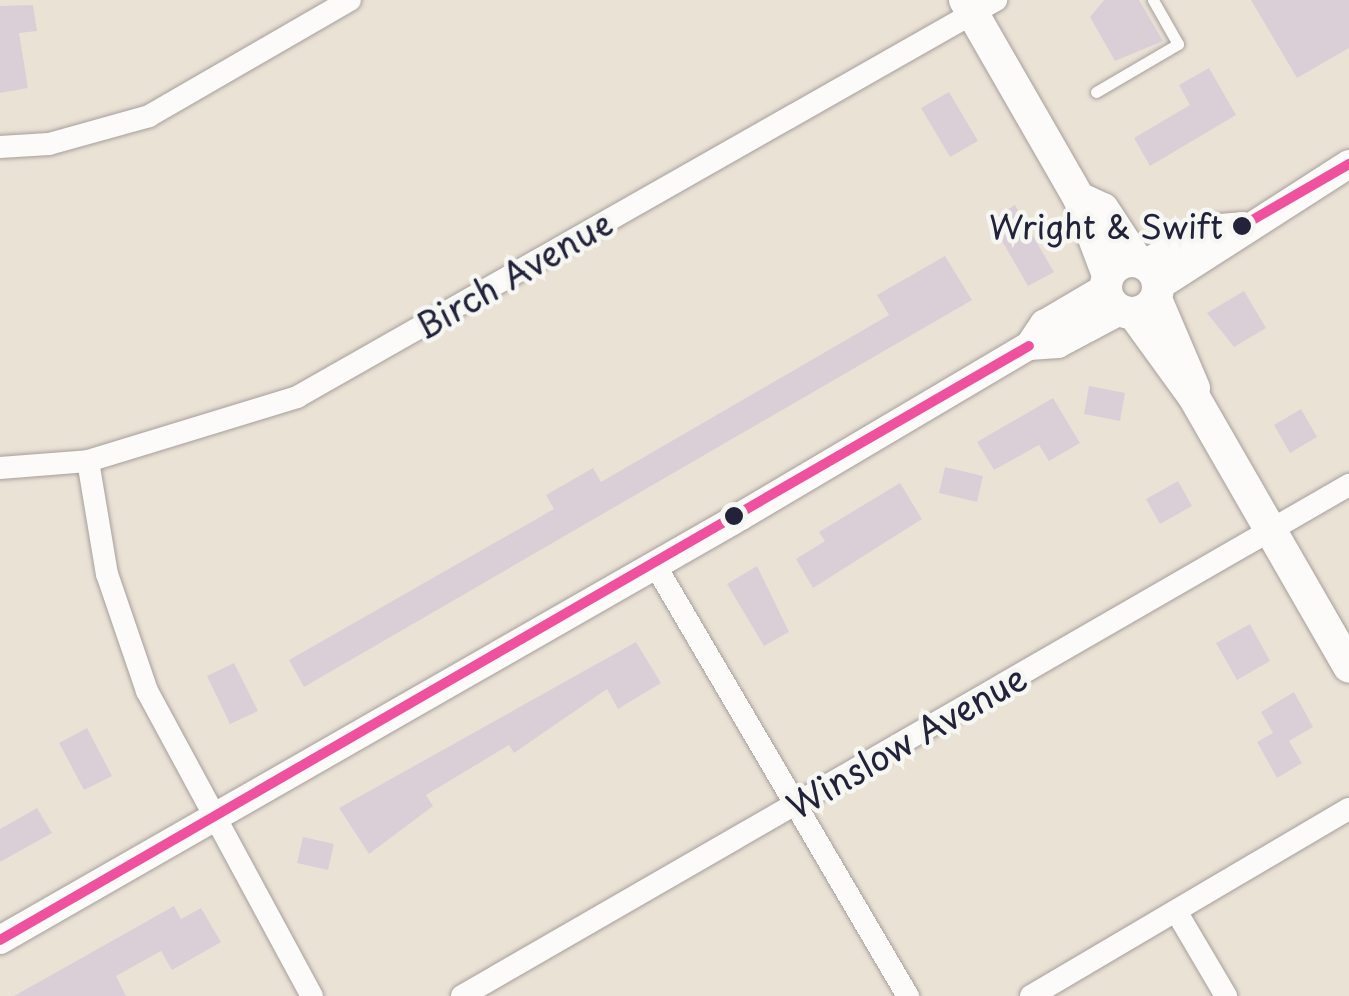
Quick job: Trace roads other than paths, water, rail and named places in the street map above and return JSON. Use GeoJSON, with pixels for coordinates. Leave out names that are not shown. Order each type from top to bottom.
{"type":"FeatureCollection","features":[{"type":"Feature","properties":{"kind":"main road"},"geometry":{"type":"LineString","coordinates":[[978,4],[1079,198],[1133,287],[1194,371],[1194,397],[1349,667]]}},
{"type":"Feature","properties":{"kind":"street"},"geometry":{"type":"LineString","coordinates":[[0,146],[49,144],[149,116],[350,0]]}},
{"type":"Feature","properties":{"kind":"street","name":"Birch Avenue"},"geometry":{"type":"LineString","coordinates":[[0,468],[88,461],[297,396],[978,4]]}},
{"type":"Feature","properties":{"kind":"street"},"geometry":{"type":"LineString","coordinates":[[0,940],[212,814],[655,566],[1029,346],[1044,324],[1133,287],[1209,228],[1242,226],[1349,164]]}},
{"type":"Feature","properties":{"kind":"street"},"geometry":{"type":"LineString","coordinates":[[88,461],[107,574],[147,692],[312,996]]}},
{"type":"Feature","properties":{"kind":"street","name":"Winslow Avenue"},"geometry":{"type":"LineString","coordinates":[[462,996],[1349,485]]}},
{"type":"Feature","properties":{"kind":"street"},"geometry":{"type":"LineString","coordinates":[[655,566],[908,996]]}},
{"type":"Feature","properties":{"kind":"street"},"geometry":{"type":"LineString","coordinates":[[1031,996],[1349,809]]}},
{"type":"Feature","properties":{"kind":"street"},"geometry":{"type":"LineString","coordinates":[[1176,910],[1226,996]]}},
{"type":"Feature","properties":{"kind":"lane"},"geometry":{"type":"LineString","coordinates":[[1096,92],[1178,44],[1153,0]]}},
{"type":"Feature","properties":{"kind":"place","name":"Wright & Swift"},"geometry":{"type":"Point","coordinates":[1242,226]}}]}
